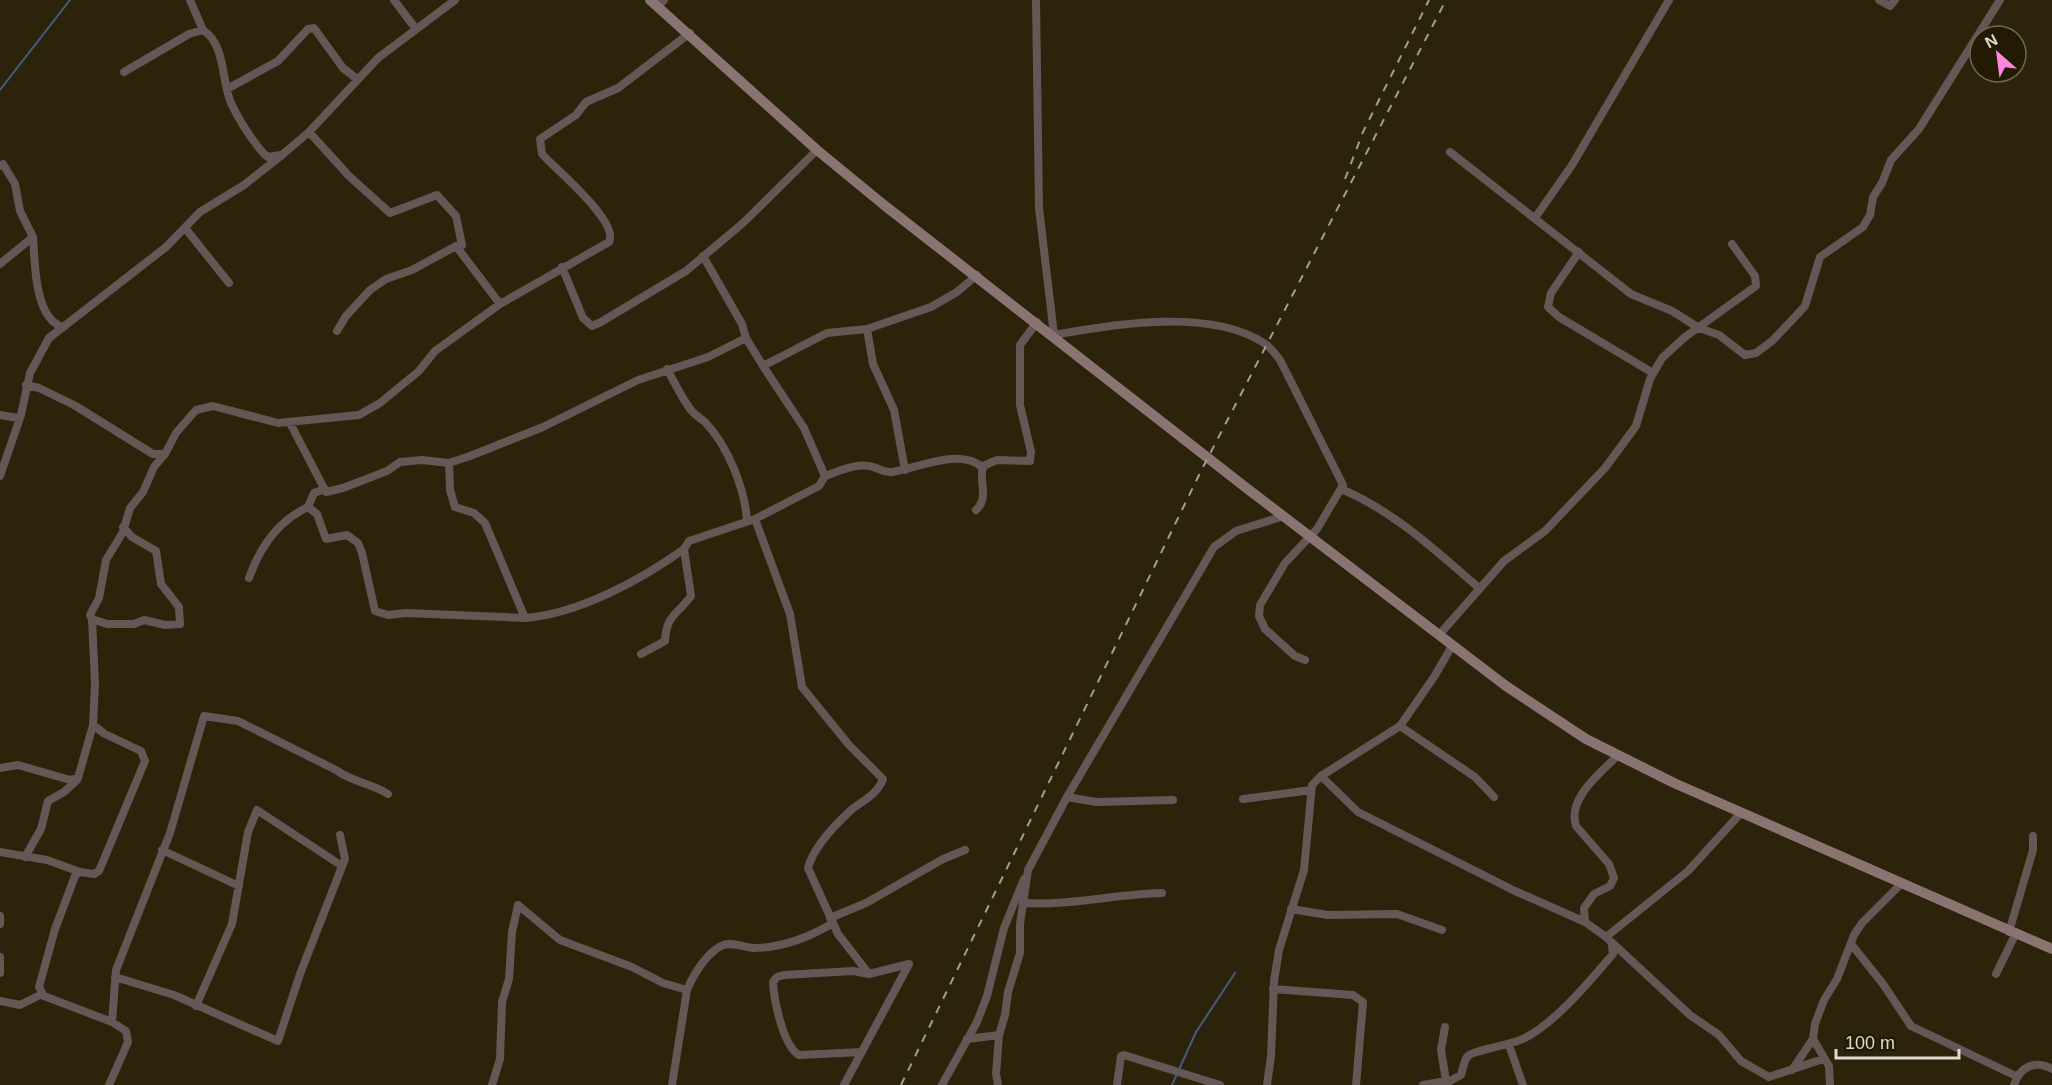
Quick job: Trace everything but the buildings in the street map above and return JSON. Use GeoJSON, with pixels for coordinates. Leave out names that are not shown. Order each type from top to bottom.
{"type":"FeatureCollection","features":[{"type":"Feature","properties":{"kind":"main road"},"geometry":{"type":"LineString","coordinates":[[658,2],[817,150],[1284,516],[1452,645],[1555,720],[1618,755],[1740,814],[2052,949]]}},
{"type":"Feature","properties":{"kind":"street"},"geometry":{"type":"LineString","coordinates":[[190,0],[203,30],[210,35],[216,47],[231,102],[262,152],[268,157],[282,155]]}},
{"type":"Feature","properties":{"kind":"street"},"geometry":{"type":"LineString","coordinates":[[393,0],[416,29]]}},
{"type":"Feature","properties":{"kind":"street"},"geometry":{"type":"LineString","coordinates":[[0,476],[26,385],[49,338],[141,268],[200,212],[235,191],[282,155],[309,132],[378,58],[454,0]]}},
{"type":"Feature","properties":{"kind":"street"},"geometry":{"type":"LineString","coordinates":[[1036,0],[1039,208],[1054,335],[1107,326],[1179,323],[1213,326],[1250,335],[1267,344],[1280,360],[1343,485],[1311,536],[1285,563],[1259,609],[1261,624],[1265,629],[1295,656],[1305,660]]}},
{"type":"Feature","properties":{"kind":"street"},"geometry":{"type":"LineString","coordinates":[[1535,218],[1566,174],[1669,0]]}},
{"type":"Feature","properties":{"kind":"street"},"geometry":{"type":"LineString","coordinates":[[1879,0],[1890,6],[1895,0]]}},
{"type":"Feature","properties":{"kind":"street"},"geometry":{"type":"LineString","coordinates":[[1450,152],[1631,294],[1672,312],[1699,328],[1719,335],[1745,355],[1756,353],[1772,341],[1805,306],[1820,256],[1863,227],[1870,214],[1873,197],[1882,183],[1891,160],[1919,129],[2000,0]]}},
{"type":"Feature","properties":{"kind":"street"},"geometry":{"type":"LineString","coordinates":[[227,89],[278,61],[308,29],[314,28],[343,68],[357,79]]}},
{"type":"Feature","properties":{"kind":"street"},"geometry":{"type":"LineString","coordinates":[[124,72],[189,34],[203,30]]}},
{"type":"Feature","properties":{"kind":"street"},"geometry":{"type":"LineString","coordinates":[[25,856],[41,829],[48,801],[64,792],[78,778],[93,725],[95,683],[90,615],[99,597],[106,560],[116,548],[130,508],[143,492],[154,467],[165,454],[187,418],[204,407],[228,409],[278,423],[359,415],[418,371],[435,351],[500,304],[562,267],[604,246],[612,237],[612,231],[573,182],[542,154],[540,139],[576,115],[586,102],[618,88],[690,33]]}},
{"type":"Feature","properties":{"kind":"street"},"geometry":{"type":"LineString","coordinates":[[309,132],[349,176],[390,213],[437,195],[456,216],[462,245]]}},
{"type":"Feature","properties":{"kind":"street"},"geometry":{"type":"LineString","coordinates":[[562,267],[583,318],[592,326],[664,286],[703,256],[743,223],[817,150]]}},
{"type":"Feature","properties":{"kind":"street"},"geometry":{"type":"LineString","coordinates":[[0,166],[3,164],[15,184],[20,211],[33,237],[35,272],[41,299],[53,322],[62,327]]}},
{"type":"Feature","properties":{"kind":"street"},"geometry":{"type":"LineString","coordinates":[[185,228],[229,284]]}},
{"type":"Feature","properties":{"kind":"street"},"geometry":{"type":"LineString","coordinates":[[0,264],[33,237]]}},
{"type":"Feature","properties":{"kind":"street"},"geometry":{"type":"LineString","coordinates":[[1439,635],[1504,561],[1545,531],[1605,468],[1636,426],[1653,373],[1670,350],[1756,286],[1755,276],[1732,244]]}},
{"type":"Feature","properties":{"kind":"street"},"geometry":{"type":"LineString","coordinates":[[337,331],[346,316],[370,290],[387,279],[412,270],[456,246],[500,304]]}},
{"type":"Feature","properties":{"kind":"street"},"geometry":{"type":"LineString","coordinates":[[1579,252],[1551,293],[1548,307],[1559,317],[1653,373]]}},
{"type":"Feature","properties":{"kind":"street"},"geometry":{"type":"LineString","coordinates":[[703,256],[742,324],[746,338],[804,428],[825,476]]}},
{"type":"Feature","properties":{"kind":"street"},"geometry":{"type":"LineString","coordinates":[[763,366],[827,333],[867,329],[931,307],[957,292],[977,275]]}},
{"type":"Feature","properties":{"kind":"street"},"geometry":{"type":"LineString","coordinates":[[983,468],[997,460],[1030,461],[1031,452],[1020,405],[1020,345],[1037,322]]}},
{"type":"Feature","properties":{"kind":"street"},"geometry":{"type":"LineString","coordinates":[[867,329],[873,364],[894,410],[905,470]]}},
{"type":"Feature","properties":{"kind":"street"},"geometry":{"type":"LineString","coordinates":[[249,578],[263,548],[288,517],[308,507],[314,493],[322,490],[326,492],[343,489],[387,471],[399,462],[422,460],[449,463],[543,427],[638,380],[708,357],[746,338]]}},
{"type":"Feature","properties":{"kind":"street"},"geometry":{"type":"LineString","coordinates":[[667,369],[682,397],[693,413],[705,422],[728,458],[790,614],[802,687],[849,745],[883,779],[880,787],[849,812],[810,860],[808,868],[831,921],[869,974]]}},
{"type":"Feature","properties":{"kind":"street"},"geometry":{"type":"LineString","coordinates":[[26,385],[39,387],[74,405],[153,454],[165,454]]}},
{"type":"Feature","properties":{"kind":"street"},"geometry":{"type":"LineString","coordinates":[[0,415],[18,418]]}},
{"type":"Feature","properties":{"kind":"street"},"geometry":{"type":"LineString","coordinates":[[290,423],[326,492]]}},
{"type":"Feature","properties":{"kind":"street"},"geometry":{"type":"LineString","coordinates":[[308,507],[317,514],[326,539],[348,535],[358,543],[375,611],[388,615],[406,612],[525,618],[547,616],[582,604],[649,573],[684,549],[689,541],[751,520],[819,486],[825,476],[846,469],[864,466],[885,472],[955,459],[975,462],[983,468]]}},
{"type":"Feature","properties":{"kind":"street"},"geometry":{"type":"LineString","coordinates":[[449,463],[450,490],[454,507],[474,513],[485,523],[525,618]]}},
{"type":"Feature","properties":{"kind":"street"},"geometry":{"type":"LineString","coordinates":[[976,510],[981,505],[984,495],[983,468]]}},
{"type":"Feature","properties":{"kind":"street"},"geometry":{"type":"LineString","coordinates":[[1341,489],[1361,497],[1394,519],[1479,588]]}},
{"type":"Feature","properties":{"kind":"street"},"geometry":{"type":"LineString","coordinates":[[942,1085],[968,1040],[987,996],[1004,928],[1028,870],[1067,797],[1214,547],[1236,531],[1284,516]]}},
{"type":"Feature","properties":{"kind":"street"},"geometry":{"type":"LineString","coordinates":[[92,619],[107,624],[134,624],[144,620],[165,625],[180,624],[179,607],[161,584],[158,555],[123,527]]}},
{"type":"Feature","properties":{"kind":"street"},"geometry":{"type":"LineString","coordinates":[[641,654],[665,641],[666,628],[673,613],[691,596],[684,549]]}},
{"type":"Feature","properties":{"kind":"street"},"geometry":{"type":"LineString","coordinates":[[1267,1085],[1271,1056],[1273,989],[1279,950],[1304,870],[1311,790],[1321,776],[1400,726],[1434,677],[1452,645]]}},
{"type":"Feature","properties":{"kind":"street"},"geometry":{"type":"LineString","coordinates":[[112,1022],[115,978],[170,833],[204,716],[238,721],[336,770],[349,779],[375,785],[388,794]]}},
{"type":"Feature","properties":{"kind":"street"},"geometry":{"type":"LineString","coordinates":[[0,852],[47,860],[80,872],[94,874],[99,871],[145,757],[135,747],[105,734],[93,725]]}},
{"type":"Feature","properties":{"kind":"street"},"geometry":{"type":"LineString","coordinates":[[1400,726],[1475,777],[1494,797]]}},
{"type":"Feature","properties":{"kind":"street"},"geometry":{"type":"LineString","coordinates":[[1585,922],[1584,908],[1593,894],[1610,886],[1614,878],[1609,864],[1576,826],[1574,818],[1576,804],[1618,755]]}},
{"type":"Feature","properties":{"kind":"street"},"geometry":{"type":"LineString","coordinates":[[0,768],[18,765],[70,780],[78,778]]}},
{"type":"Feature","properties":{"kind":"street"},"geometry":{"type":"LineString","coordinates":[[1321,776],[1358,812],[1515,891],[1585,922],[1606,937],[1690,1015],[1719,1035],[1742,1061],[1769,1077],[1823,1059]]}},
{"type":"Feature","properties":{"kind":"street"},"geometry":{"type":"LineString","coordinates":[[1243,799],[1311,790]]}},
{"type":"Feature","properties":{"kind":"street"},"geometry":{"type":"LineString","coordinates":[[1067,797],[1096,802],[1173,800]]}},
{"type":"Feature","properties":{"kind":"street"},"geometry":{"type":"LineString","coordinates":[[196,1006],[232,924],[248,832],[257,810],[342,866]]}},
{"type":"Feature","properties":{"kind":"street"},"geometry":{"type":"LineString","coordinates":[[1606,937],[1688,871],[1740,814]]}},
{"type":"Feature","properties":{"kind":"street"},"geometry":{"type":"LineString","coordinates":[[115,978],[174,995],[278,1041],[300,974],[345,859],[340,836]]}},
{"type":"Feature","properties":{"kind":"street"},"geometry":{"type":"LineString","coordinates":[[1996,974],[2012,933],[2031,857],[2033,836]]}},
{"type":"Feature","properties":{"kind":"street"},"geometry":{"type":"LineString","coordinates":[[162,850],[239,886]]}},
{"type":"Feature","properties":{"kind":"street"},"geometry":{"type":"LineString","coordinates":[[672,1085],[687,990],[692,978],[720,946],[753,948],[788,944],[812,936],[831,921],[943,859],[965,850]]}},
{"type":"Feature","properties":{"kind":"street"},"geometry":{"type":"LineString","coordinates":[[998,1085],[996,1074],[999,1035],[1005,1016],[1008,992],[1020,953],[1020,924],[1028,870]]}},
{"type":"Feature","properties":{"kind":"street"},"geometry":{"type":"LineString","coordinates":[[80,872],[74,879],[39,987],[42,994],[125,1029],[129,1039],[110,1085]]}},
{"type":"Feature","properties":{"kind":"street"},"geometry":{"type":"LineString","coordinates":[[1792,1070],[1813,1039],[1815,1024],[1824,1000],[1837,979],[1854,935],[1862,923],[1902,883]]}},
{"type":"Feature","properties":{"kind":"street"},"geometry":{"type":"LineString","coordinates":[[1023,903],[1044,905],[1133,893],[1162,893]]}},
{"type":"Feature","properties":{"kind":"street"},"geometry":{"type":"LineString","coordinates":[[492,1085],[500,1059],[502,1002],[509,979],[512,932],[518,905],[560,940],[632,968],[663,983],[687,990]]}},
{"type":"Feature","properties":{"kind":"street"},"geometry":{"type":"LineString","coordinates":[[1291,909],[1328,915],[1397,914],[1442,930]]}},
{"type":"Feature","properties":{"kind":"street"},"geometry":{"type":"LineString","coordinates":[[0,915],[0,924]]}},
{"type":"Feature","properties":{"kind":"street"},"geometry":{"type":"LineString","coordinates":[[1424,1085],[1447,1083],[1461,1075],[1471,1053],[1509,1045],[1526,1037],[1577,996],[1615,951],[1606,937]]}},
{"type":"Feature","properties":{"kind":"street"},"geometry":{"type":"LineString","coordinates":[[1852,945],[1883,984],[1911,1026],[2015,1081],[2026,1066],[2042,1064],[2052,1069]]}},
{"type":"Feature","properties":{"kind":"street"},"geometry":{"type":"LineString","coordinates":[[0,957],[0,973]]}},
{"type":"Feature","properties":{"kind":"street"},"geometry":{"type":"LineString","coordinates":[[844,1085],[862,1052],[909,964],[869,974],[853,971],[784,975],[775,979],[785,1036],[795,1052],[799,1055],[862,1052]]}},
{"type":"Feature","properties":{"kind":"street"},"geometry":{"type":"LineString","coordinates":[[1273,989],[1353,995],[1361,998],[1363,1002],[1356,1085]]}},
{"type":"Feature","properties":{"kind":"street"},"geometry":{"type":"LineString","coordinates":[[0,1002],[20,1005],[42,994]]}},
{"type":"Feature","properties":{"kind":"street"},"geometry":{"type":"LineString","coordinates":[[1445,1027],[1442,1050],[1447,1083]]}},
{"type":"Feature","properties":{"kind":"street"},"geometry":{"type":"LineString","coordinates":[[968,1040],[999,1035]]}},
{"type":"Feature","properties":{"kind":"street"},"geometry":{"type":"LineString","coordinates":[[1813,1039],[1829,1066],[1830,1085]]}},
{"type":"Feature","properties":{"kind":"street"},"geometry":{"type":"LineString","coordinates":[[1509,1045],[1523,1085]]}},
{"type":"Feature","properties":{"kind":"street"},"geometry":{"type":"LineString","coordinates":[[1117,1085],[1122,1055],[1220,1085]]}},
{"type":"Feature","properties":{"kind":"waterway"},"geometry":{"type":"LineString","coordinates":[[0,90],[70,0]]}},
{"type":"Feature","properties":{"kind":"waterway"},"geometry":{"type":"LineString","coordinates":[[1172,1085],[1196,1032],[1235,973]]}},
{"type":"Feature","properties":{"kind":"railway"},"geometry":{"type":"LineString","coordinates":[[1345,179],[1363,132],[1429,0]]}},
{"type":"Feature","properties":{"kind":"railway"},"geometry":{"type":"LineString","coordinates":[[901,1085],[1201,471],[1446,0]]}}]}
